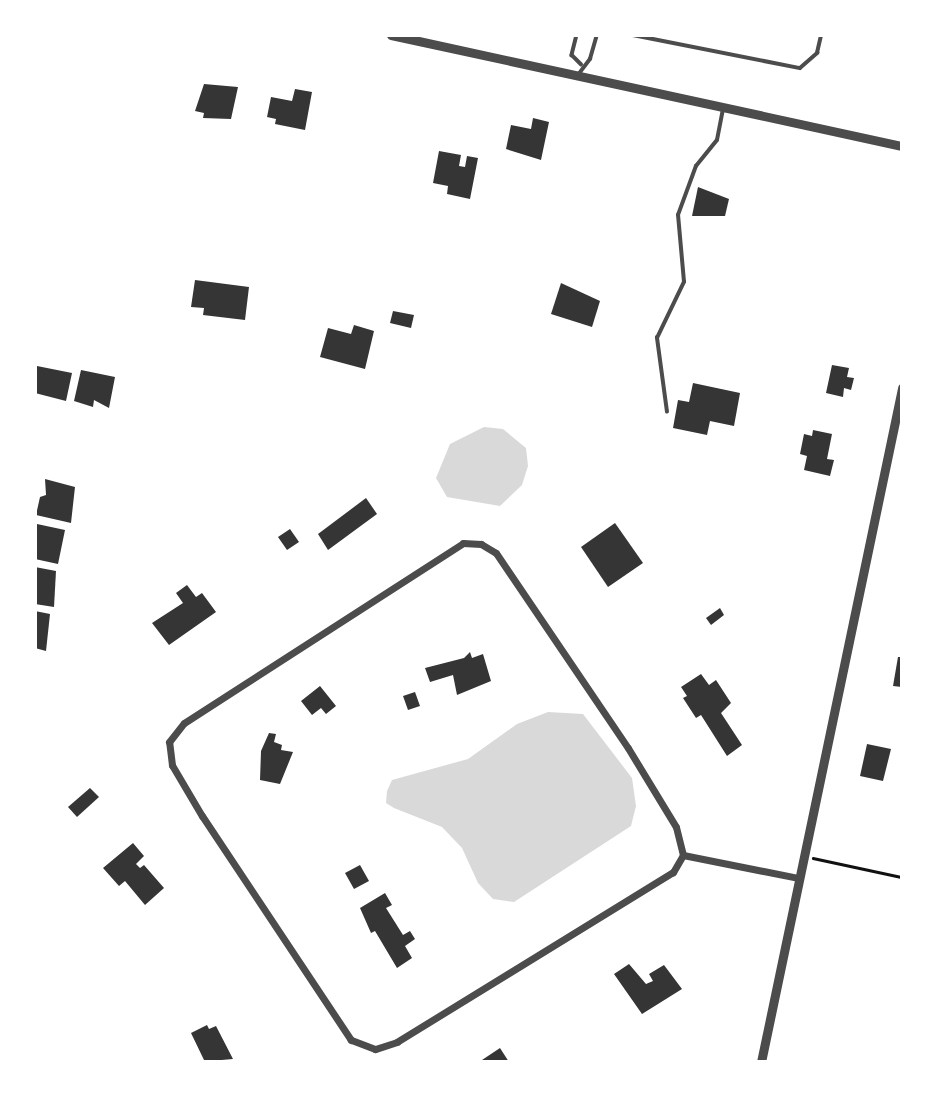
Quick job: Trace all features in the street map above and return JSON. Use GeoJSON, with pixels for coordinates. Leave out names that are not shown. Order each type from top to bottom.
{"type":"FeatureCollection","features":[{"type":"Feature","properties":{"kind":"street"},"geometry":{"type":"LineString","coordinates":[[391,35],[902,146]]}},
{"type":"Feature","properties":{"kind":"street"},"geometry":{"type":"LineString","coordinates":[[761,1062],[902,388]]}},
{"type":"Feature","properties":{"kind":"street"},"geometry":{"type":"LineString","coordinates":[[463,543],[481,544],[496,553],[628,748],[676,827],[683,855],[673,872],[397,1042],[375,1049],[362,1047],[351,1040],[202,816],[173,765],[169,741],[184,723],[463,543]]}},
{"type":"Feature","properties":{"kind":"street"},"geometry":{"type":"LineString","coordinates":[[683,855],[798,878]]}},
{"type":"Feature","properties":{"kind":"lane"},"geometry":{"type":"LineString","coordinates":[[577,35],[572,55],[582,64]]}},
{"type":"Feature","properties":{"kind":"lane"},"geometry":{"type":"LineString","coordinates":[[578,75],[582,64],[590,59],[597,35]]}},
{"type":"Feature","properties":{"kind":"lane"},"geometry":{"type":"LineString","coordinates":[[633,35],[800,68],[817,54],[821,35]]}},
{"type":"Feature","properties":{"kind":"lane"},"geometry":{"type":"LineString","coordinates":[[667,412],[657,338],[684,282],[678,215],[696,166],[717,141],[724,107]]}},
{"type":"Feature","properties":{"kind":"path"},"geometry":{"type":"LineString","coordinates":[[803,855],[902,877]]}},
{"type":"Feature","properties":{"kind":"shaded area"},"geometry":{"type":"Polygon","coordinates":[[[484,427],[503,429],[526,448],[528,466],[522,485],[500,506],[447,497],[436,478],[450,444],[484,427]]]}},
{"type":"Feature","properties":{"kind":"shaded area"},"geometry":{"type":"Polygon","coordinates":[[[548,712],[583,714],[632,778],[636,806],[631,826],[514,902],[493,899],[478,883],[462,848],[442,827],[386,803],[387,791],[392,780],[468,759],[517,724],[548,712]]]}},
{"type":"Feature","properties":{"kind":"building"},"geometry":{"type":"Polygon","coordinates":[[[204,84],[238,87],[231,119],[203,118],[204,113],[195,111],[204,84]]]}},
{"type":"Feature","properties":{"kind":"building"},"geometry":{"type":"Polygon","coordinates":[[[295,89],[312,92],[305,130],[275,124],[276,119],[267,117],[271,97],[292,101],[295,89]]]}},
{"type":"Feature","properties":{"kind":"building"},"geometry":{"type":"Polygon","coordinates":[[[533,118],[549,122],[541,160],[506,149],[511,125],[531,129],[533,118]]]}},
{"type":"Feature","properties":{"kind":"building"},"geometry":{"type":"Polygon","coordinates":[[[439,151],[461,155],[459,166],[465,167],[467,156],[478,158],[470,199],[447,194],[448,186],[433,183],[439,151]]]}},
{"type":"Feature","properties":{"kind":"building"},"geometry":{"type":"Polygon","coordinates":[[[698,187],[729,199],[725,216],[692,216],[698,187]]]}},
{"type":"Feature","properties":{"kind":"building"},"geometry":{"type":"Polygon","coordinates":[[[195,280],[249,287],[245,320],[203,315],[204,308],[191,307],[195,280]]]}},
{"type":"Feature","properties":{"kind":"building"},"geometry":{"type":"Polygon","coordinates":[[[561,283],[600,301],[592,327],[551,314],[561,283]]]}},
{"type":"Feature","properties":{"kind":"building"},"geometry":{"type":"Polygon","coordinates":[[[393,311],[414,315],[411,328],[390,323],[393,311]]]}},
{"type":"Feature","properties":{"kind":"building"},"geometry":{"type":"Polygon","coordinates":[[[354,325],[374,331],[365,369],[320,357],[328,328],[351,334],[354,325]]]}},
{"type":"Feature","properties":{"kind":"building"},"geometry":{"type":"Polygon","coordinates":[[[832,365],[849,368],[847,377],[854,378],[851,390],[844,388],[843,397],[826,393],[832,365]]]}},
{"type":"Feature","properties":{"kind":"building"},"geometry":{"type":"Polygon","coordinates":[[[37,366],[72,373],[66,401],[35,393],[37,366]]]}},
{"type":"Feature","properties":{"kind":"building"},"geometry":{"type":"Polygon","coordinates":[[[81,370],[115,377],[109,408],[94,400],[93,407],[74,401],[81,370]]]}},
{"type":"Feature","properties":{"kind":"building"},"geometry":{"type":"Polygon","coordinates":[[[693,383],[740,393],[734,426],[710,421],[707,435],[673,428],[678,400],[689,402],[693,383]]]}},
{"type":"Feature","properties":{"kind":"building"},"geometry":{"type":"Polygon","coordinates":[[[813,430],[832,434],[827,459],[834,460],[830,476],[804,470],[807,456],[800,454],[804,434],[812,436],[813,430]]]}},
{"type":"Feature","properties":{"kind":"building"},"geometry":{"type":"Polygon","coordinates":[[[45,479],[75,487],[71,523],[36,515],[40,497],[46,495],[45,479]]]}},
{"type":"Feature","properties":{"kind":"building"},"geometry":{"type":"Polygon","coordinates":[[[366,498],[377,514],[328,550],[318,534],[366,498]]]}},
{"type":"Feature","properties":{"kind":"building"},"geometry":{"type":"Polygon","coordinates":[[[615,523],[643,563],[608,587],[581,547],[615,523]]]}},
{"type":"Feature","properties":{"kind":"building"},"geometry":{"type":"Polygon","coordinates":[[[37,524],[65,530],[58,564],[35,559],[37,524]]]}},
{"type":"Feature","properties":{"kind":"building"},"geometry":{"type":"Polygon","coordinates":[[[290,529],[299,542],[287,550],[278,537],[290,529]]]}},
{"type":"Feature","properties":{"kind":"building"},"geometry":{"type":"Polygon","coordinates":[[[35,567],[56,571],[54,607],[35,604],[35,567]]]}},
{"type":"Feature","properties":{"kind":"building"},"geometry":{"type":"Polygon","coordinates":[[[187,585],[196,597],[202,593],[216,612],[169,645],[152,623],[183,603],[176,593],[187,585]]]}},
{"type":"Feature","properties":{"kind":"building"},"geometry":{"type":"Polygon","coordinates":[[[720,608],[724,615],[711,625],[706,618],[720,608]]]}},
{"type":"Feature","properties":{"kind":"building"},"geometry":{"type":"Polygon","coordinates":[[[35,611],[50,614],[46,651],[35,648],[35,611]]]}},
{"type":"Feature","properties":{"kind":"building"},"geometry":{"type":"Polygon","coordinates":[[[470,652],[472,658],[483,654],[491,681],[457,695],[453,675],[430,682],[425,668],[464,658],[470,652]]]}},
{"type":"Feature","properties":{"kind":"building"},"geometry":{"type":"Polygon","coordinates":[[[898,657],[902,657],[902,687],[893,686],[898,657]]]}},
{"type":"Feature","properties":{"kind":"building"},"geometry":{"type":"Polygon","coordinates":[[[701,674],[709,685],[716,680],[731,703],[721,713],[742,745],[727,756],[701,715],[696,718],[683,698],[687,696],[681,687],[701,674]]]}},
{"type":"Feature","properties":{"kind":"building"},"geometry":{"type":"Polygon","coordinates":[[[320,686],[336,706],[326,714],[321,708],[312,715],[301,701],[320,686]]]}},
{"type":"Feature","properties":{"kind":"building"},"geometry":{"type":"Polygon","coordinates":[[[415,692],[420,706],[408,710],[403,696],[415,692]]]}},
{"type":"Feature","properties":{"kind":"building"},"geometry":{"type":"Polygon","coordinates":[[[269,733],[276,734],[274,742],[282,745],[281,750],[293,752],[280,784],[260,780],[261,751],[269,733]]]}},
{"type":"Feature","properties":{"kind":"building"},"geometry":{"type":"Polygon","coordinates":[[[867,744],[891,749],[883,781],[860,776],[867,744]]]}},
{"type":"Feature","properties":{"kind":"building"},"geometry":{"type":"Polygon","coordinates":[[[90,788],[99,797],[77,817],[68,807],[90,788]]]}},
{"type":"Feature","properties":{"kind":"building"},"geometry":{"type":"Polygon","coordinates":[[[133,843],[144,856],[136,864],[140,868],[144,865],[164,888],[145,905],[125,881],[119,886],[103,868],[133,843]]]}},
{"type":"Feature","properties":{"kind":"building"},"geometry":{"type":"Polygon","coordinates":[[[360,865],[369,881],[354,889],[345,873],[360,865]]]}},
{"type":"Feature","properties":{"kind":"building"},"geometry":{"type":"Polygon","coordinates":[[[385,893],[392,905],[386,908],[403,935],[410,931],[415,939],[405,946],[412,958],[397,968],[375,931],[371,933],[360,908],[385,893]]]}},
{"type":"Feature","properties":{"kind":"building"},"geometry":{"type":"Polygon","coordinates":[[[629,964],[646,984],[653,981],[649,974],[664,965],[682,989],[642,1014],[614,974],[629,964]]]}},
{"type":"Feature","properties":{"kind":"building"},"geometry":{"type":"Polygon","coordinates":[[[207,1025],[209,1029],[216,1026],[233,1059],[199,1062],[204,1060],[191,1033],[207,1025]]]}},
{"type":"Feature","properties":{"kind":"building"},"geometry":{"type":"Polygon","coordinates":[[[500,1048],[509,1062],[479,1062],[500,1048]]]}}]}
